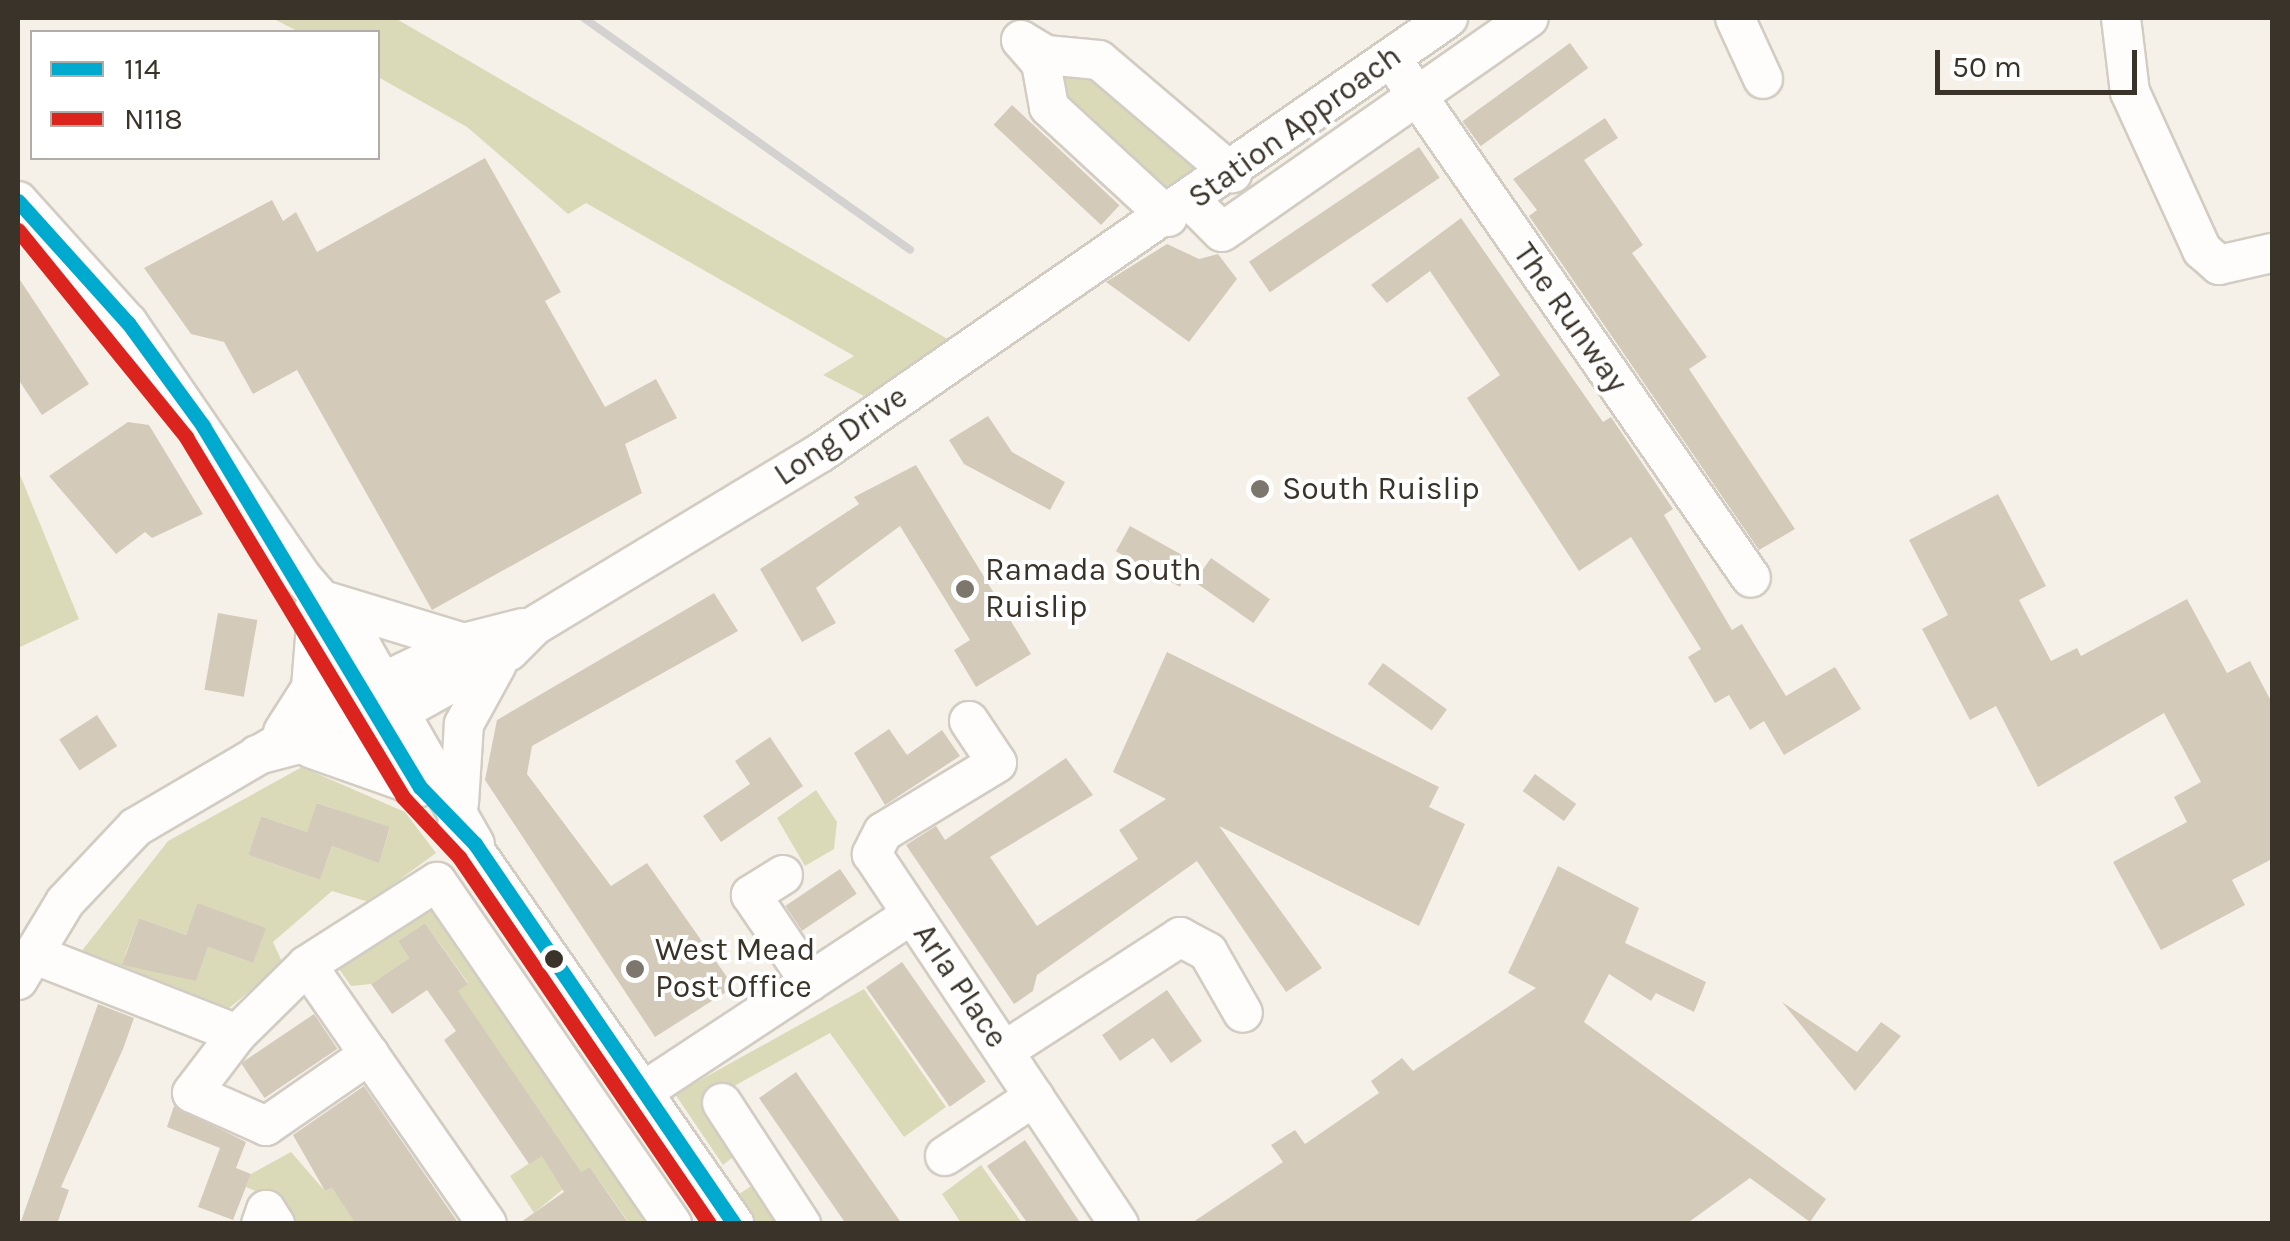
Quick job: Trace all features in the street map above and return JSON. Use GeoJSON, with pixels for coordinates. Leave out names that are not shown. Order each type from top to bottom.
{"type":"FeatureCollection","features":[{"type":"Feature","properties":{"kind":"street","name":"Station Approach"},"geometry":{"type":"LineString","coordinates":[[1167,218],[1448,18]]}},
{"type":"Feature","properties":{"kind":"street"},"geometry":{"type":"LineString","coordinates":[[1008,29],[1041,63],[1049,107],[1167,218],[1222,232],[1530,18]]}},
{"type":"Feature","properties":{"kind":"street"},"geometry":{"type":"LineString","coordinates":[[1734,18],[1762,80]]}},
{"type":"Feature","properties":{"kind":"street"},"geometry":{"type":"LineString","coordinates":[[2121,18],[2130,92],[2202,250],[2219,265],[2268,255]]}},
{"type":"Feature","properties":{"kind":"street"},"geometry":{"type":"LineString","coordinates":[[1008,29],[1046,55],[1099,60],[1232,173]]}},
{"type":"Feature","properties":{"kind":"street","name":"The Runway"},"geometry":{"type":"LineString","coordinates":[[1391,58],[1750,578]]}},
{"type":"Feature","properties":{"kind":"street"},"geometry":{"type":"LineString","coordinates":[[18,201],[159,365],[382,702],[459,804],[475,844]]}},
{"type":"Feature","properties":{"kind":"street","name":"Long Drive"},"geometry":{"type":"LineString","coordinates":[[26,967],[64,902],[136,826],[274,748],[521,638],[820,453],[1167,218]]}},
{"type":"Feature","properties":{"kind":"street"},"geometry":{"type":"LineString","coordinates":[[313,600],[400,631],[464,643]]}},
{"type":"Feature","properties":{"kind":"street"},"geometry":{"type":"LineString","coordinates":[[274,748],[308,699],[313,600]]}},
{"type":"Feature","properties":{"kind":"street"},"geometry":{"type":"LineString","coordinates":[[459,804],[467,714],[521,638]]}},
{"type":"Feature","properties":{"kind":"street","name":"Long Drive"},"geometry":{"type":"LineString","coordinates":[[382,702],[464,643],[521,638]]}},
{"type":"Feature","properties":{"kind":"street"},"geometry":{"type":"LineString","coordinates":[[382,702],[420,787],[475,844],[724,1213],[759,1160]]}},
{"type":"Feature","properties":{"kind":"street"},"geometry":{"type":"LineString","coordinates":[[912,914],[872,854],[874,841],[996,764],[969,721]]}},
{"type":"Feature","properties":{"kind":"street"},"geometry":{"type":"LineString","coordinates":[[274,748],[338,753],[420,787]]}},
{"type":"Feature","properties":{"kind":"street"},"geometry":{"type":"LineString","coordinates":[[783,875],[751,895],[810,982]]}},
{"type":"Feature","properties":{"kind":"street"},"geometry":{"type":"LineString","coordinates":[[370,1054],[266,1126],[192,1093],[237,1034],[307,966],[437,882],[672,1224]]}},
{"type":"Feature","properties":{"kind":"street","name":"Arla Place"},"geometry":{"type":"LineString","coordinates":[[644,1091],[912,914],[1119,1224]]}},
{"type":"Feature","properties":{"kind":"street"},"geometry":{"type":"LineString","coordinates":[[1004,1051],[1180,937],[1208,952],[1244,1013]]}},
{"type":"Feature","properties":{"kind":"street"},"geometry":{"type":"LineString","coordinates":[[307,966],[487,1224]]}},
{"type":"Feature","properties":{"kind":"street"},"geometry":{"type":"LineString","coordinates":[[26,967],[237,1034]]}},
{"type":"Feature","properties":{"kind":"street"},"geometry":{"type":"LineString","coordinates":[[945,1156],[1034,1097]]}},
{"type":"Feature","properties":{"kind":"street"},"geometry":{"type":"LineString","coordinates":[[722,1103],[801,1224]]}},
{"type":"Feature","properties":{"kind":"street"},"geometry":{"type":"LineString","coordinates":[[261,1224],[266,1210],[275,1224]]}},
{"type":"Feature","properties":{"kind":"green space"},"geometry":{"type":"Polygon","coordinates":[[[272,18],[395,18],[951,341],[864,396],[823,375],[854,356],[586,203],[568,214],[467,127],[380,78],[380,30],[295,30],[272,18]]]}},
{"type":"Feature","properties":{"kind":"green space"},"geometry":{"type":"Polygon","coordinates":[[[1052,68],[1095,69],[1203,164],[1165,196],[1077,122],[1052,68]]]}},
{"type":"Feature","properties":{"kind":"green space"},"geometry":{"type":"Polygon","coordinates":[[[18,470],[79,619],[18,648],[18,470]]]}},
{"type":"Feature","properties":{"kind":"green space"},"geometry":{"type":"Polygon","coordinates":[[[302,767],[405,812],[436,853],[369,902],[332,891],[273,942],[283,964],[228,1009],[77,957],[168,841],[302,767]],[[318,803],[307,832],[261,816],[248,855],[320,880],[332,846],[379,862],[390,828],[318,803]],[[197,903],[186,935],[139,918],[125,955],[196,980],[208,947],[253,963],[197,903]]]}},
{"type":"Feature","properties":{"kind":"green space"},"geometry":{"type":"Polygon","coordinates":[[[816,790],[837,822],[834,849],[805,866],[777,818],[816,790]]]}},
{"type":"Feature","properties":{"kind":"green space"},"geometry":{"type":"Polygon","coordinates":[[[436,903],[650,1223],[629,1223],[590,1167],[534,1213],[510,1176],[560,1143],[454,993],[468,983],[425,923],[398,941],[409,958],[371,984],[351,986],[337,966],[436,903]]]}},
{"type":"Feature","properties":{"kind":"green space"},"geometry":{"type":"Polygon","coordinates":[[[864,989],[946,1107],[904,1137],[830,1033],[709,1100],[742,1150],[723,1165],[675,1094],[864,989]]]}},
{"type":"Feature","properties":{"kind":"green space"},"geometry":{"type":"Polygon","coordinates":[[[291,1152],[325,1191],[332,1188],[356,1223],[288,1223],[272,1198],[246,1187],[251,1174],[291,1152]]]}},
{"type":"Feature","properties":{"kind":"green space"},"geometry":{"type":"Polygon","coordinates":[[[981,1165],[1022,1223],[961,1223],[942,1194],[981,1165]]]}},
{"type":"Feature","properties":{"kind":"green space"},"geometry":{"type":"Polygon","coordinates":[[[759,1181],[788,1223],[751,1223],[733,1198],[759,1181]]]}},
{"type":"Feature","properties":{"kind":"building"},"geometry":{"type":"Polygon","coordinates":[[[1570,43],[1588,68],[1481,146],[1462,121],[1570,43]]]}},
{"type":"Feature","properties":{"kind":"building"},"geometry":{"type":"Polygon","coordinates":[[[1012,105],[1120,205],[1101,225],[994,125],[1012,105]]]}},
{"type":"Feature","properties":{"kind":"building"},"geometry":{"type":"Polygon","coordinates":[[[1605,118],[1618,138],[1584,160],[1643,245],[1632,253],[1707,357],[1689,369],[1795,529],[1759,550],[1529,216],[1537,210],[1513,179],[1605,118]]]}},
{"type":"Feature","properties":{"kind":"building"},"geometry":{"type":"Polygon","coordinates":[[[1419,147],[1440,178],[1270,292],[1249,262],[1419,147]]]}},
{"type":"Feature","properties":{"kind":"building"},"geometry":{"type":"Polygon","coordinates":[[[485,158],[561,292],[545,301],[605,407],[656,379],[677,418],[625,444],[642,493],[432,610],[297,370],[253,394],[224,342],[191,334],[144,268],[272,200],[283,221],[296,212],[317,252],[485,158]]]}},
{"type":"Feature","properties":{"kind":"building"},"geometry":{"type":"Polygon","coordinates":[[[1461,218],[1603,422],[1611,417],[1673,509],[1664,515],[1732,630],[1742,624],[1786,696],[1835,667],[1861,709],[1784,755],[1764,721],[1750,730],[1729,695],[1715,703],[1688,657],[1701,649],[1631,537],[1579,571],[1467,398],[1500,375],[1430,271],[1387,303],[1371,285],[1461,218]]]}},
{"type":"Feature","properties":{"kind":"building"},"geometry":{"type":"Polygon","coordinates":[[[1167,244],[1199,259],[1218,254],[1237,279],[1189,342],[1106,282],[1167,244]]]}},
{"type":"Feature","properties":{"kind":"building"},"geometry":{"type":"Polygon","coordinates":[[[18,277],[89,384],[42,415],[18,379],[18,277]]]}},
{"type":"Feature","properties":{"kind":"building"},"geometry":{"type":"Polygon","coordinates":[[[988,416],[1012,452],[1065,482],[1050,510],[964,464],[949,440],[988,416]]]}},
{"type":"Feature","properties":{"kind":"building"},"geometry":{"type":"Polygon","coordinates":[[[128,422],[149,425],[203,514],[152,538],[145,532],[116,554],[49,476],[128,422]]]}},
{"type":"Feature","properties":{"kind":"building","name":"Ramada South Ruislip"},"geometry":{"type":"Polygon","coordinates":[[[916,465],[1031,654],[976,687],[954,650],[970,640],[900,526],[816,588],[836,623],[802,642],[760,569],[859,504],[854,497],[916,465]]]}},
{"type":"Feature","properties":{"kind":"building"},"geometry":{"type":"Polygon","coordinates":[[[1998,494],[2046,586],[2019,600],[2051,661],[2077,648],[2081,656],[2187,599],[2227,673],[2250,661],[2272,703],[2272,859],[2232,880],[2245,905],[2161,950],[2113,862],[2187,822],[2174,797],[2201,782],[2164,713],[2038,787],[1996,706],[1970,720],[1922,629],[1948,615],[1909,540],[1998,494]]]}},
{"type":"Feature","properties":{"kind":"building"},"geometry":{"type":"Polygon","coordinates":[[[1130,526],[1194,561],[1180,587],[1116,551],[1130,526]]]}},
{"type":"Feature","properties":{"kind":"building"},"geometry":{"type":"Polygon","coordinates":[[[1211,558],[1270,599],[1253,623],[1194,582],[1211,558]]]}},
{"type":"Feature","properties":{"kind":"building"},"geometry":{"type":"Polygon","coordinates":[[[714,593],[738,631],[532,746],[527,774],[611,886],[647,863],[734,987],[655,1037],[485,780],[497,720],[714,593]]]}},
{"type":"Feature","properties":{"kind":"building"},"geometry":{"type":"Polygon","coordinates":[[[218,613],[257,620],[244,697],[204,690],[218,613]]]}},
{"type":"Feature","properties":{"kind":"building"},"geometry":{"type":"Polygon","coordinates":[[[1167,652],[1439,787],[1429,807],[1465,824],[1419,926],[1219,826],[1322,968],[1286,992],[1197,861],[1037,975],[1033,991],[1014,1004],[906,845],[936,826],[945,840],[1066,758],[1093,795],[990,857],[1037,926],[1138,859],[1119,830],[1166,799],[1113,772],[1167,652]]]}},
{"type":"Feature","properties":{"kind":"building"},"geometry":{"type":"Polygon","coordinates":[[[1383,663],[1447,709],[1432,730],[1368,684],[1383,663]]]}},
{"type":"Feature","properties":{"kind":"building"},"geometry":{"type":"Polygon","coordinates":[[[97,715],[117,746],[79,771],[59,740],[97,715]]]}},
{"type":"Feature","properties":{"kind":"building"},"geometry":{"type":"Polygon","coordinates":[[[889,729],[907,755],[942,730],[960,756],[885,805],[854,753],[889,729]]]}},
{"type":"Feature","properties":{"kind":"building"},"geometry":{"type":"Polygon","coordinates":[[[770,737],[803,786],[721,842],[703,816],[750,784],[735,761],[770,737]]]}},
{"type":"Feature","properties":{"kind":"building"},"geometry":{"type":"Polygon","coordinates":[[[1535,774],[1576,804],[1564,821],[1523,791],[1535,774]]]}},
{"type":"Feature","properties":{"kind":"building"},"geometry":{"type":"Polygon","coordinates":[[[317,803],[390,827],[379,863],[332,846],[320,880],[248,855],[261,816],[307,832],[317,803]]]}},
{"type":"Feature","properties":{"kind":"building"},"geometry":{"type":"Polygon","coordinates":[[[1558,866],[1639,908],[1625,943],[1706,982],[1694,1012],[1656,993],[1651,1001],[1609,974],[1584,1022],[1826,1199],[1810,1222],[1750,1178],[1686,1224],[1190,1224],[1283,1162],[1271,1145],[1295,1130],[1305,1144],[1379,1093],[1371,1081],[1402,1058],[1413,1071],[1536,988],[1508,973],[1558,866]]]}},
{"type":"Feature","properties":{"kind":"building"},"geometry":{"type":"Polygon","coordinates":[[[840,869],[857,894],[802,931],[785,906],[840,869]]]}},
{"type":"Feature","properties":{"kind":"building"},"geometry":{"type":"Polygon","coordinates":[[[197,903],[266,928],[253,963],[208,947],[196,981],[122,965],[139,918],[186,935],[197,903]]]}},
{"type":"Feature","properties":{"kind":"building"},"geometry":{"type":"Polygon","coordinates":[[[425,923],[468,984],[458,991],[581,1172],[590,1167],[629,1224],[518,1224],[564,1192],[542,1156],[529,1164],[444,1040],[456,1031],[427,990],[392,1014],[371,984],[409,958],[398,941],[425,923]]]}},
{"type":"Feature","properties":{"kind":"building"},"geometry":{"type":"Polygon","coordinates":[[[902,962],[986,1082],[950,1107],[866,987],[902,962]]]}},
{"type":"Feature","properties":{"kind":"building"},"geometry":{"type":"Polygon","coordinates":[[[1167,990],[1202,1041],[1171,1063],[1153,1038],[1120,1061],[1102,1035],[1167,990]]]}},
{"type":"Feature","properties":{"kind":"building"},"geometry":{"type":"Polygon","coordinates":[[[1782,1002],[1857,1052],[1881,1022],[1901,1036],[1855,1091],[1782,1002]]]}},
{"type":"Feature","properties":{"kind":"building"},"geometry":{"type":"Polygon","coordinates":[[[98,1004],[134,1018],[61,1187],[69,1190],[57,1224],[20,1224],[98,1004]]]}},
{"type":"Feature","properties":{"kind":"building"},"geometry":{"type":"Polygon","coordinates":[[[314,1014],[337,1049],[265,1098],[241,1063],[314,1014]]]}},
{"type":"Feature","properties":{"kind":"building"},"geometry":{"type":"Polygon","coordinates":[[[796,1072],[902,1224],[846,1224],[759,1098],[796,1072]]]}},
{"type":"Feature","properties":{"kind":"building"},"geometry":{"type":"Polygon","coordinates":[[[364,1086],[459,1224],[356,1224],[332,1188],[325,1191],[293,1135],[364,1086]]]}},
{"type":"Feature","properties":{"kind":"building"},"geometry":{"type":"Polygon","coordinates":[[[174,1106],[246,1142],[236,1168],[251,1174],[233,1220],[198,1207],[220,1148],[167,1127],[174,1106]]]}},
{"type":"Feature","properties":{"kind":"building"},"geometry":{"type":"Polygon","coordinates":[[[1025,1140],[1081,1224],[1028,1224],[987,1166],[1025,1140]]]}},
{"type":"Feature","properties":{"kind":"railway"},"geometry":{"type":"LineString","coordinates":[[584,18],[910,250]]}},
{"type":"Feature","properties":{"kind":"transit line","name":"114"},"geometry":{"type":"LineString","coordinates":[[18,201],[128,323],[203,426],[420,787],[475,844],[734,1224]]}},
{"type":"Feature","properties":{"kind":"transit line","name":"N118"},"geometry":{"type":"LineString","coordinates":[[18,230],[186,437],[403,797],[459,857],[709,1224]]}},
{"type":"Feature","properties":{"kind":"place","name":"South Ruislip"},"geometry":{"type":"Point","coordinates":[1260,489]}},
{"type":"Feature","properties":{"kind":"place","name":"Ramada South Ruislip"},"geometry":{"type":"Point","coordinates":[965,589]}},
{"type":"Feature","properties":{"kind":"place","name":"West Mead Post Office"},"geometry":{"type":"Point","coordinates":[635,969]}}]}
